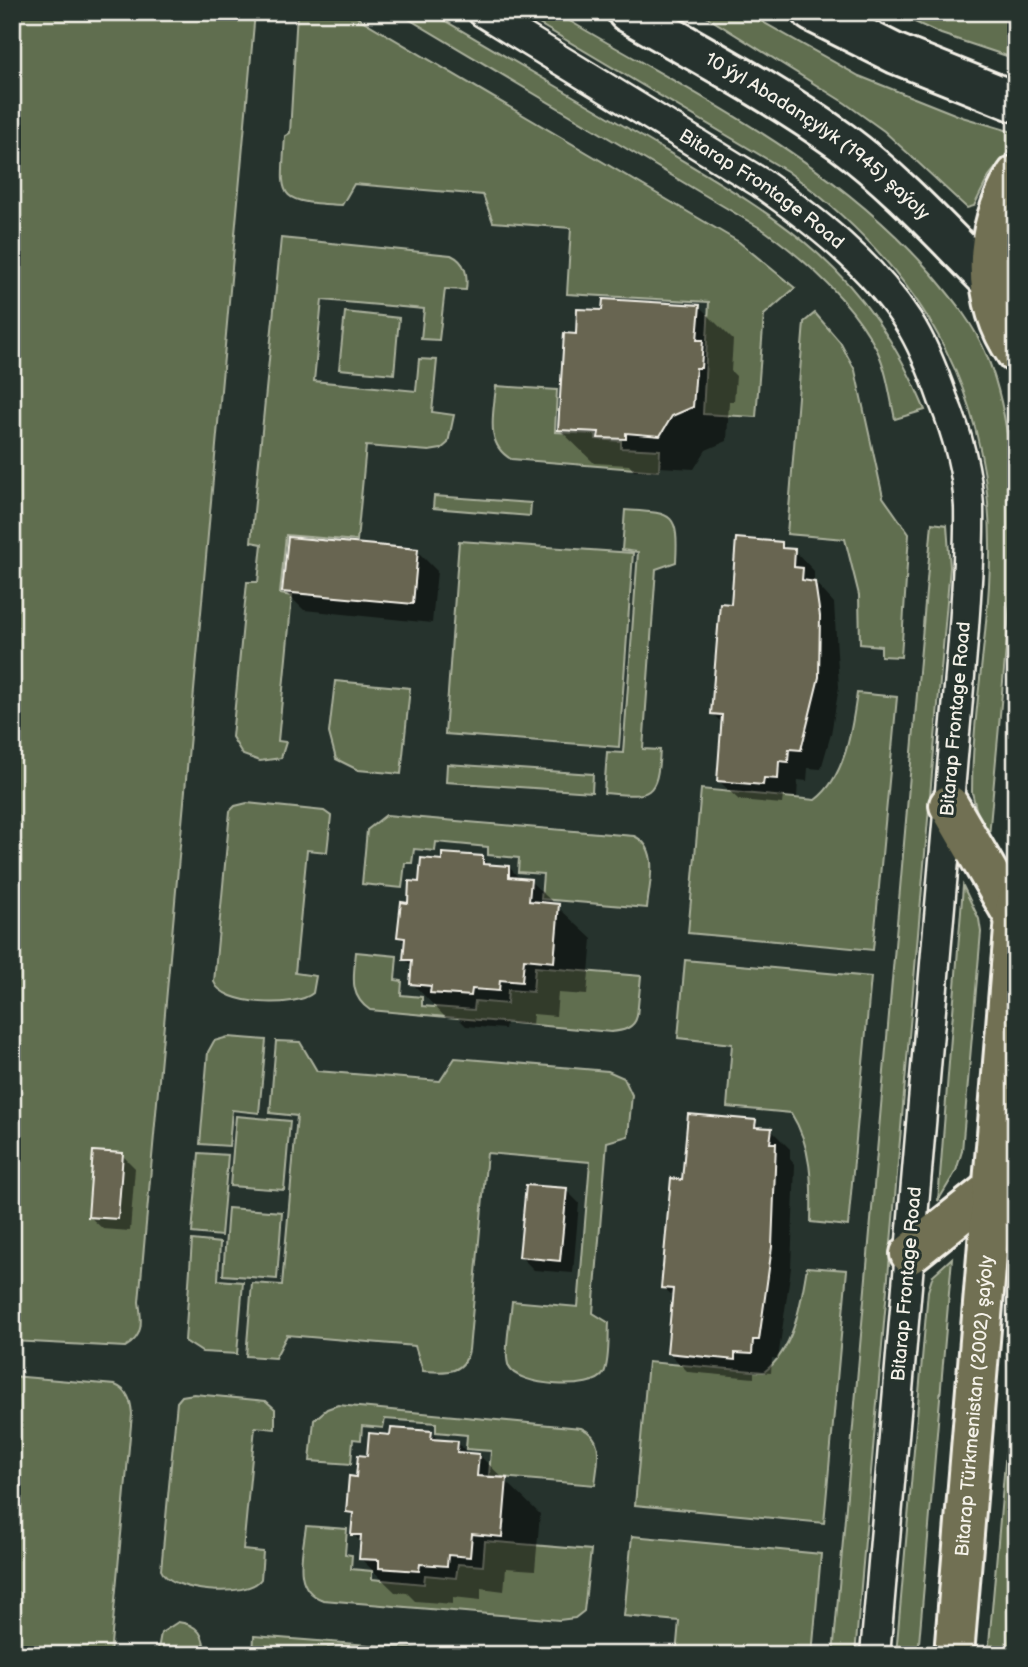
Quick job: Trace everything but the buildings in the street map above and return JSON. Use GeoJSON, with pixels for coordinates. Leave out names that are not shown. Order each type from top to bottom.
{"type":"FeatureCollection","features":[{"type":"Feature","properties":{"kind":"main road","name":"10 ýyl Abadançylyk (1945) şaýoly"},"geometry":{"type":"LineString","coordinates":[[627,12],[764,90],[842,143],[906,198],[989,281]]}},
{"type":"Feature","properties":{"kind":"main road"},"geometry":{"type":"LineString","coordinates":[[812,12],[896,54],[1016,102]]}},
{"type":"Feature","properties":{"kind":"main road"},"geometry":{"type":"LineString","coordinates":[[1016,175],[997,212],[992,234],[989,281],[1001,326],[1016,353]]}},
{"type":"Feature","properties":{"kind":"main road"},"geometry":{"type":"LineString","coordinates":[[949,805],[1015,911]]}},
{"type":"Feature","properties":{"kind":"main road","name":"Bitarap Türkmenistan (2002) şaýoly"},"geometry":{"type":"LineString","coordinates":[[954,1655],[1015,911]]}},
{"type":"Feature","properties":{"kind":"main road"},"geometry":{"type":"LineString","coordinates":[[910,1254],[994,1187]]}},
{"type":"Feature","properties":{"kind":"street","name":"Bitarap Frontage Road"},"geometry":{"type":"LineString","coordinates":[[482,12],[761,183],[800,211],[881,285],[909,322],[949,414],[962,458],[969,506],[967,577],[875,1655]]}},
{"type":"Feature","properties":{"kind":"green space"},"geometry":{"type":"Polygon","coordinates":[[[12,12],[255,12],[139,1302],[141,1322],[136,1338],[125,1347],[12,1341],[12,12]]]}},
{"type":"Feature","properties":{"kind":"green space"},"geometry":{"type":"Polygon","coordinates":[[[297,12],[348,12],[739,242],[795,288],[764,315],[756,417],[703,414],[709,302],[567,294],[571,228],[493,222],[483,195],[354,184],[342,205],[304,202],[287,193],[283,173],[285,136],[290,133],[297,12]]]}},
{"type":"Feature","properties":{"kind":"green space"},"geometry":{"type":"Polygon","coordinates":[[[397,12],[430,12],[689,164],[773,218],[810,246],[843,278],[873,315],[900,358],[925,410],[895,419],[883,367],[867,332],[828,284],[781,243],[397,12]]]}},
{"type":"Feature","properties":{"kind":"green space"},"geometry":{"type":"Polygon","coordinates":[[[519,12],[552,12],[568,20],[713,103],[807,163],[851,196],[892,233],[931,273],[976,333],[987,356],[1002,405],[1010,456],[1013,508],[1014,559],[989,837],[977,813],[972,792],[974,740],[989,585],[989,520],[982,459],[968,403],[946,350],[917,300],[880,254],[837,211],[787,171],[519,12]]]}},
{"type":"Feature","properties":{"kind":"green space"},"geometry":{"type":"Polygon","coordinates":[[[699,12],[745,12],[859,76],[962,117],[1016,133],[1016,142],[989,176],[974,206],[967,208],[884,131],[845,103],[699,12]]]}},
{"type":"Feature","properties":{"kind":"green space"},"geometry":{"type":"Polygon","coordinates":[[[893,12],[1016,12],[1016,59],[941,34],[893,12]]]}},
{"type":"Feature","properties":{"kind":"green space"},"geometry":{"type":"Polygon","coordinates":[[[281,238],[451,255],[463,265],[467,284],[466,290],[445,289],[439,340],[421,339],[424,309],[322,300],[314,381],[416,391],[419,359],[437,360],[432,412],[454,415],[448,443],[441,449],[429,451],[366,446],[357,541],[286,535],[280,594],[292,596],[278,741],[286,742],[281,758],[260,761],[243,755],[232,737],[247,582],[258,582],[262,544],[251,542],[281,238]]]}},
{"type":"Feature","properties":{"kind":"green space"},"geometry":{"type":"Polygon","coordinates":[[[345,312],[399,318],[394,374],[339,369],[345,312]]]}},
{"type":"Feature","properties":{"kind":"green space"},"geometry":{"type":"Polygon","coordinates":[[[815,313],[840,342],[855,370],[883,497],[909,534],[901,657],[881,656],[881,646],[860,644],[859,595],[845,539],[787,534],[804,322],[815,313]]]}},
{"type":"Feature","properties":{"kind":"green space"},"geometry":{"type":"Polygon","coordinates":[[[496,386],[557,390],[555,432],[596,434],[596,439],[621,441],[621,448],[660,450],[659,471],[511,459],[497,445],[494,436],[496,386]]]}},
{"type":"Feature","properties":{"kind":"green space"},"geometry":{"type":"Polygon","coordinates":[[[434,496],[531,503],[530,516],[433,508],[434,496]]]}},
{"type":"Feature","properties":{"kind":"green space"},"geometry":{"type":"Polygon","coordinates":[[[625,510],[653,512],[669,518],[674,524],[677,545],[676,562],[656,569],[643,749],[660,750],[659,766],[653,786],[641,794],[632,795],[604,793],[607,752],[623,753],[638,552],[622,550],[625,510]]]}},
{"type":"Feature","properties":{"kind":"green space"},"geometry":{"type":"Polygon","coordinates":[[[932,523],[947,525],[950,567],[855,1655],[833,1655],[932,523]]]}},
{"type":"Feature","properties":{"kind":"green space"},"geometry":{"type":"Polygon","coordinates":[[[459,541],[633,553],[619,747],[445,734],[459,541]]]}},
{"type":"Feature","properties":{"kind":"green space"},"geometry":{"type":"Polygon","coordinates":[[[335,681],[410,688],[401,774],[358,770],[336,759],[329,733],[335,681]]]}},
{"type":"Feature","properties":{"kind":"green space"},"geometry":{"type":"Polygon","coordinates":[[[857,693],[897,697],[873,950],[688,933],[701,789],[815,800],[826,790],[841,765],[850,736],[857,693]]]}},
{"type":"Feature","properties":{"kind":"green space"},"geometry":{"type":"Polygon","coordinates":[[[447,764],[593,774],[592,792],[446,782],[447,764]]]}},
{"type":"Feature","properties":{"kind":"green space"},"geometry":{"type":"Polygon","coordinates":[[[247,803],[324,811],[331,816],[327,852],[307,850],[295,973],[316,976],[313,993],[304,998],[277,1002],[245,1000],[220,990],[214,982],[230,811],[235,806],[247,803]]]}},
{"type":"Feature","properties":{"kind":"green space"},"geometry":{"type":"Polygon","coordinates":[[[386,815],[634,836],[648,849],[651,858],[647,908],[541,899],[543,874],[518,872],[519,858],[488,855],[488,847],[436,842],[435,851],[414,849],[412,863],[405,863],[402,888],[362,884],[367,830],[386,815]]]}},
{"type":"Feature","properties":{"kind":"green space"},"geometry":{"type":"Polygon","coordinates":[[[963,886],[979,919],[981,932],[962,1151],[956,1171],[938,1201],[963,886]]]}},
{"type":"Feature","properties":{"kind":"green space"},"geometry":{"type":"Polygon","coordinates":[[[356,952],[397,956],[395,980],[402,981],[401,995],[422,997],[422,1006],[474,1010],[475,1001],[507,1004],[508,990],[533,992],[535,967],[641,976],[637,1016],[630,1027],[611,1032],[370,1010],[355,991],[356,952]]]}},
{"type":"Feature","properties":{"kind":"green space"},"geometry":{"type":"Polygon","coordinates":[[[685,960],[871,977],[848,1226],[811,1222],[811,1180],[807,1152],[791,1113],[727,1107],[732,1044],[678,1038],[685,960]]]}},
{"type":"Feature","properties":{"kind":"green space"},"geometry":{"type":"Polygon","coordinates":[[[228,1037],[266,1040],[259,1113],[232,1110],[229,1146],[200,1144],[208,1052],[214,1041],[228,1037]]]}},
{"type":"Feature","properties":{"kind":"green space"},"geometry":{"type":"Polygon","coordinates":[[[276,1041],[300,1042],[317,1071],[440,1081],[455,1058],[608,1071],[624,1078],[632,1095],[628,1136],[607,1142],[593,1313],[609,1323],[608,1355],[604,1373],[586,1383],[556,1384],[526,1379],[515,1373],[507,1361],[512,1301],[578,1307],[590,1162],[487,1153],[469,1350],[463,1364],[452,1371],[423,1371],[415,1346],[287,1335],[275,1358],[246,1356],[252,1283],[282,1285],[297,1116],[270,1113],[276,1041]]]}},
{"type":"Feature","properties":{"kind":"green space"},"geometry":{"type":"Polygon","coordinates":[[[236,1116],[290,1121],[284,1190],[230,1186],[236,1116]]]}},
{"type":"Feature","properties":{"kind":"green space"},"geometry":{"type":"Polygon","coordinates":[[[199,1153],[228,1155],[221,1236],[192,1233],[199,1153]]]}},
{"type":"Feature","properties":{"kind":"green space"},"geometry":{"type":"Polygon","coordinates":[[[228,1208],[282,1212],[277,1279],[223,1275],[228,1208]]]}},
{"type":"Feature","properties":{"kind":"green space"},"geometry":{"type":"Polygon","coordinates":[[[192,1240],[220,1243],[218,1280],[243,1282],[237,1354],[202,1352],[185,1341],[192,1240]]]}},
{"type":"Feature","properties":{"kind":"green space"},"geometry":{"type":"Polygon","coordinates":[[[952,1258],[918,1655],[896,1655],[928,1291],[933,1275],[952,1258]]]}},
{"type":"Feature","properties":{"kind":"green space"},"geometry":{"type":"Polygon","coordinates":[[[807,1267],[847,1270],[824,1523],[635,1505],[648,1362],[764,1372],[775,1362],[790,1338],[799,1310],[807,1267]]]}},
{"type":"Feature","properties":{"kind":"green space"},"geometry":{"type":"Polygon","coordinates":[[[1016,1338],[1016,1603],[1011,1655],[988,1655],[1016,1338]]]}},
{"type":"Feature","properties":{"kind":"green space"},"geometry":{"type":"Polygon","coordinates":[[[12,1376],[115,1385],[126,1393],[130,1400],[132,1414],[110,1655],[12,1655],[12,1541],[19,1466],[12,1465],[12,1376]]]}},
{"type":"Feature","properties":{"kind":"green space"},"geometry":{"type":"Polygon","coordinates":[[[194,1394],[266,1401],[275,1409],[275,1429],[255,1427],[243,1550],[263,1552],[261,1579],[241,1589],[226,1591],[193,1588],[167,1578],[161,1570],[177,1402],[182,1396],[194,1394]]]}},
{"type":"Feature","properties":{"kind":"green space"},"geometry":{"type":"Polygon","coordinates":[[[338,1405],[581,1428],[589,1432],[597,1445],[595,1485],[489,1476],[491,1451],[466,1449],[467,1435],[436,1432],[436,1423],[385,1419],[383,1428],[362,1426],[361,1440],[353,1439],[351,1464],[310,1461],[314,1420],[327,1409],[338,1405]]]}},
{"type":"Feature","properties":{"kind":"green space"},"geometry":{"type":"Polygon","coordinates":[[[306,1526],[347,1529],[345,1554],[352,1555],[351,1569],[372,1571],[372,1579],[424,1584],[425,1575],[456,1578],[458,1564],[483,1566],[485,1541],[591,1550],[584,1611],[575,1618],[559,1620],[323,1600],[313,1595],[303,1579],[301,1569],[306,1526]]]}},
{"type":"Feature","properties":{"kind":"green space"},"geometry":{"type":"Polygon","coordinates":[[[632,1536],[821,1554],[812,1655],[676,1655],[679,1621],[624,1616],[632,1536]]]}},
{"type":"Feature","properties":{"kind":"green space"},"geometry":{"type":"Polygon","coordinates":[[[178,1622],[196,1628],[204,1642],[204,1655],[157,1655],[161,1633],[178,1622]]]}},
{"type":"Feature","properties":{"kind":"green space"},"geometry":{"type":"Polygon","coordinates":[[[254,1636],[444,1651],[443,1655],[356,1655],[356,1650],[328,1648],[327,1655],[253,1655],[254,1636]]]}}]}
